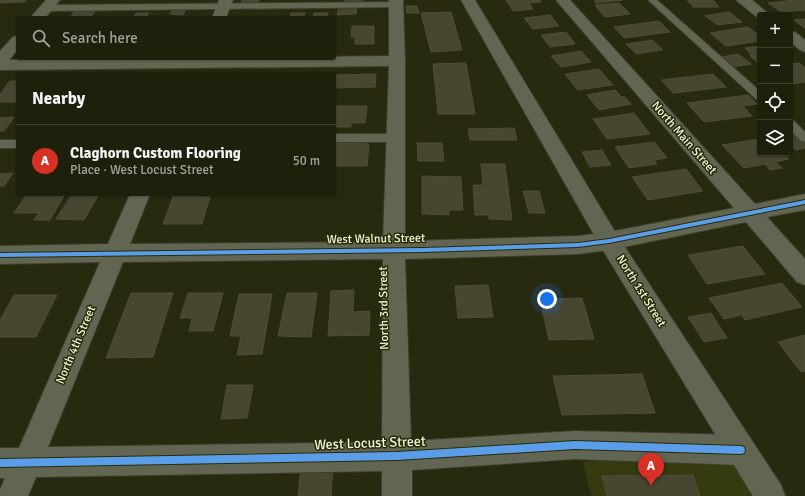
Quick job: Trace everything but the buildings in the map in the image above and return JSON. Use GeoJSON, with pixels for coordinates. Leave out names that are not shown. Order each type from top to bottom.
{"type":"FeatureCollection","features":[{"type":"Feature","properties":{"kind":"street","name":"North 1st Street"},"geometry":{"type":"LineString","coordinates":[[468,0],[610,241],[770,496]]}},
{"type":"Feature","properties":{"kind":"street","name":"North Main Street"},"geometry":{"type":"LineString","coordinates":[[563,0],[805,275]]}},
{"type":"Feature","properties":{"kind":"street"},"geometry":{"type":"LineString","coordinates":[[743,0],[759,12]]}},
{"type":"Feature","properties":{"kind":"street","name":"North 3rd Street"},"geometry":{"type":"LineString","coordinates":[[396,3],[397,61],[394,250],[397,496]]}},
{"type":"Feature","properties":{"kind":"street"},"geometry":{"type":"LineString","coordinates":[[793,37],[805,47]]}},
{"type":"Feature","properties":{"kind":"street"},"geometry":{"type":"LineString","coordinates":[[0,61],[16,42]]}},
{"type":"Feature","properties":{"kind":"street"},"geometry":{"type":"LineString","coordinates":[[0,65],[198,65],[397,61]]}},
{"type":"Feature","properties":{"kind":"street","name":"North 4th Street"},"geometry":{"type":"LineString","coordinates":[[13,496],[14,462],[115,253],[139,196]]}},
{"type":"Feature","properties":{"kind":"street","name":"West Walnut Street"},"geometry":{"type":"LineString","coordinates":[[0,255],[394,250],[578,245],[610,241],[805,202]]}},
{"type":"Feature","properties":{"kind":"street","name":"West Locust Street"},"geometry":{"type":"LineString","coordinates":[[14,462],[397,456],[575,446],[740,450]]}},
{"type":"Feature","properties":{"kind":"lane"},"geometry":{"type":"LineString","coordinates":[[652,0],[757,94]]}},
{"type":"Feature","properties":{"kind":"lane"},"geometry":{"type":"LineString","coordinates":[[46,9],[223,8],[396,3]]}},
{"type":"Feature","properties":{"kind":"lane"},"geometry":{"type":"LineString","coordinates":[[793,127],[805,138]]}},
{"type":"Feature","properties":{"kind":"lane"},"geometry":{"type":"LineString","coordinates":[[336,138],[396,138]]}},
{"type":"Feature","properties":{"kind":"lane"},"geometry":{"type":"LineString","coordinates":[[0,144],[16,144]]}},
{"type":"Feature","properties":{"kind":"shaded area"},"geometry":{"type":"Polygon","coordinates":[[[757,450],[788,496],[591,496],[583,462],[757,450]]]}},
{"type":"Feature","properties":{"kind":"cycle path"},"geometry":{"type":"LineString","coordinates":[[0,255],[423,250],[578,245],[609,241],[805,202]]}},
{"type":"Feature","properties":{"kind":"cycle path"},"geometry":{"type":"LineString","coordinates":[[0,463],[397,456],[575,445],[741,450]]}},
{"type":"Feature","properties":{"kind":"place","name":"Claghorn Custom Flooring"},"geometry":{"type":"Point","coordinates":[651,486]}}]}
